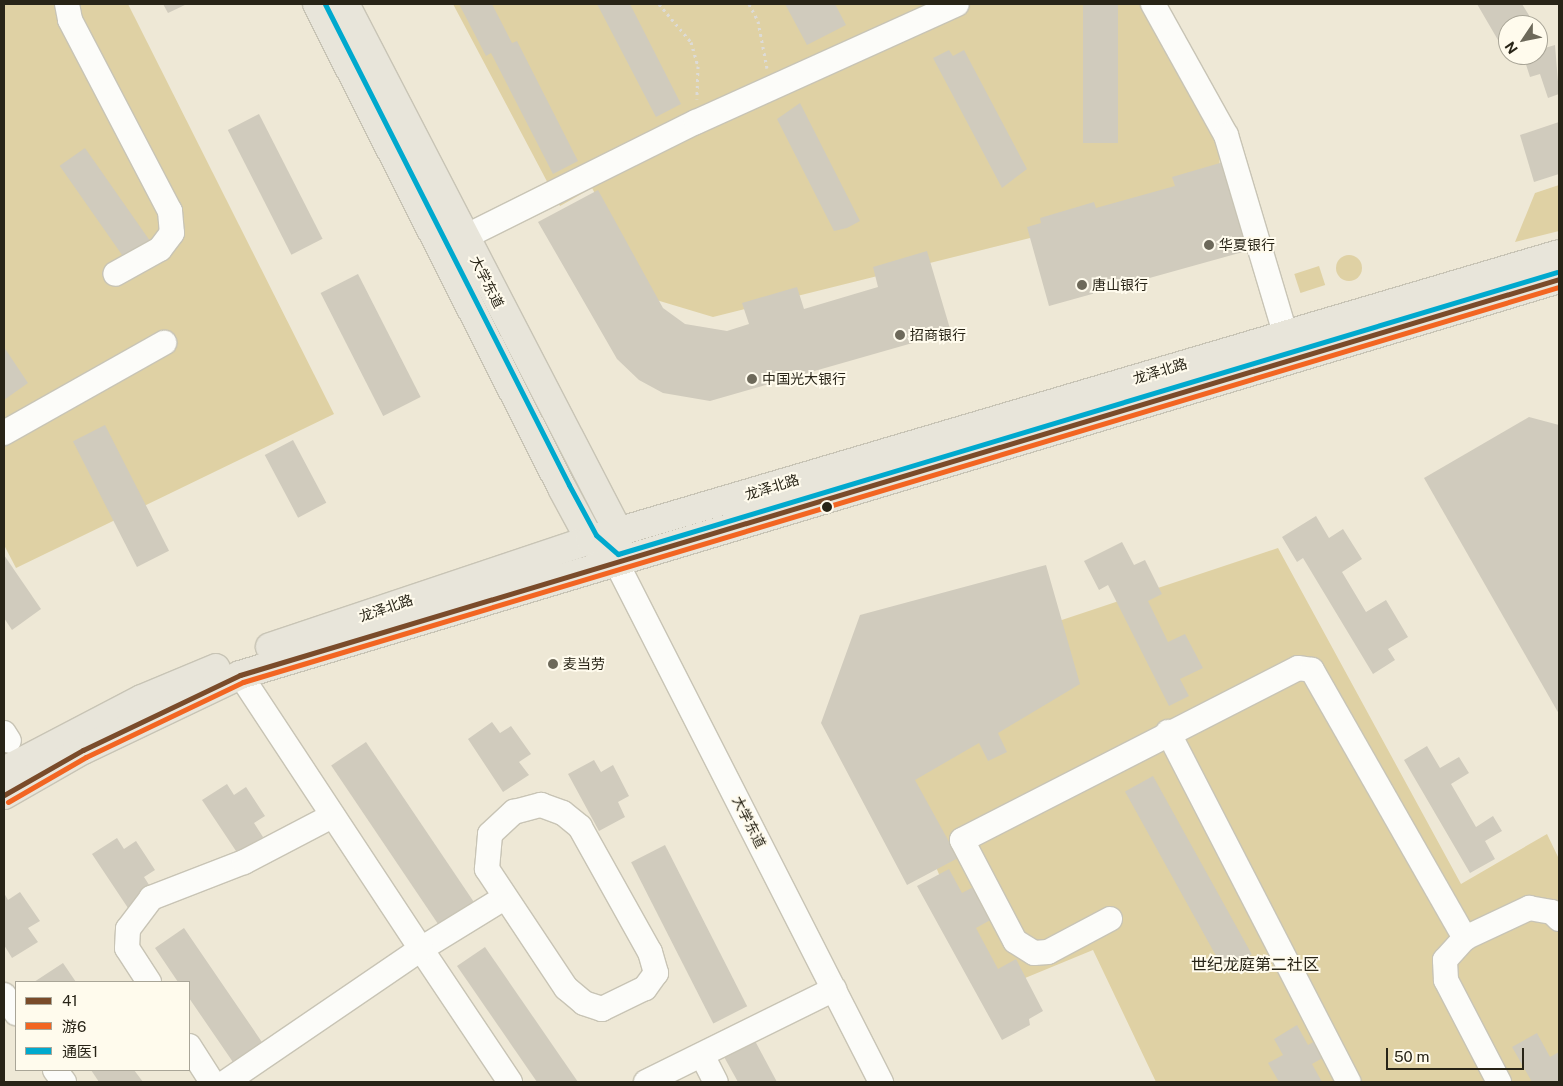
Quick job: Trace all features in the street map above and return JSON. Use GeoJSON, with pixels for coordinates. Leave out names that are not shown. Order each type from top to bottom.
{"type":"FeatureCollection","features":[{"type":"Feature","properties":{"kind":"main road","name":"大学东道"},"geometry":{"type":"LineString","coordinates":[[317,4],[590,540],[616,562]]}},
{"type":"Feature","properties":{"kind":"main road","name":"大学东道"},"geometry":{"type":"LineString","coordinates":[[345,4],[619,533]]}},
{"type":"Feature","properties":{"kind":"main road","name":"龙泽北路"},"geometry":{"type":"LineString","coordinates":[[4,771],[142,699],[240,666],[590,540],[619,533],[1285,333],[1559,254]]}},
{"type":"Feature","properties":{"kind":"main road","name":"龙泽北路"},"geometry":{"type":"LineString","coordinates":[[4,795],[83,750],[240,666],[616,562],[1559,279]]}},
{"type":"Feature","properties":{"kind":"main road"},"geometry":{"type":"LineString","coordinates":[[616,562],[619,533]]}},
{"type":"Feature","properties":{"kind":"street"},"geometry":{"type":"LineString","coordinates":[[67,4],[70,20],[170,211],[172,233],[160,249],[114,274]]}},
{"type":"Feature","properties":{"kind":"street"},"geometry":{"type":"LineString","coordinates":[[464,237],[696,122],[957,4]]}},
{"type":"Feature","properties":{"kind":"street"},"geometry":{"type":"LineString","coordinates":[[1153,4],[1226,135],[1285,333]]}},
{"type":"Feature","properties":{"kind":"street"},"geometry":{"type":"LineString","coordinates":[[4,433],[164,343]]}},
{"type":"Feature","properties":{"kind":"street","name":"大学东道"},"geometry":{"type":"LineString","coordinates":[[616,562],[881,1082]]}},
{"type":"Feature","properties":{"kind":"street"},"geometry":{"type":"LineString","coordinates":[[240,666],[332,816],[510,1082]]}},
{"type":"Feature","properties":{"kind":"street"},"geometry":{"type":"LineString","coordinates":[[1110,919],[1048,952],[1034,953],[1016,941],[962,840],[1168,732],[1298,668],[1312,670],[1465,938]]}},
{"type":"Feature","properties":{"kind":"street"},"geometry":{"type":"LineString","coordinates":[[1168,732],[1349,1082]]}},
{"type":"Feature","properties":{"kind":"street"},"geometry":{"type":"LineString","coordinates":[[542,806],[563,813],[580,827],[650,952],[656,972],[645,988],[602,1009],[584,1003],[566,988],[504,898],[487,868],[490,834],[514,812],[542,806]]}},
{"type":"Feature","properties":{"kind":"street"},"geometry":{"type":"LineString","coordinates":[[148,981],[127,948],[128,929],[151,898],[244,862],[332,816]]}},
{"type":"Feature","properties":{"kind":"street"},"geometry":{"type":"LineString","coordinates":[[226,1082],[421,949],[504,898]]}},
{"type":"Feature","properties":{"kind":"street"},"geometry":{"type":"LineString","coordinates":[[1499,1082],[1446,980],[1446,960],[1465,938],[1529,908],[1552,912],[1559,919]]}},
{"type":"Feature","properties":{"kind":"street"},"geometry":{"type":"LineString","coordinates":[[651,1081],[834,989]]}},
{"type":"Feature","properties":{"kind":"street"},"geometry":{"type":"LineString","coordinates":[[4,995],[15,1012]]}},
{"type":"Feature","properties":{"kind":"street"},"geometry":{"type":"LineString","coordinates":[[190,1048],[212,1082]]}},
{"type":"Feature","properties":{"kind":"street"},"geometry":{"type":"LineString","coordinates":[[702,1055],[716,1082]]}},
{"type":"Feature","properties":{"kind":"street"},"geometry":{"type":"LineString","coordinates":[[56,1071],[64,1082]]}},
{"type":"Feature","properties":{"kind":"path"},"geometry":{"type":"LineString","coordinates":[[659,4],[691,42],[698,66],[696,122]]}},
{"type":"Feature","properties":{"kind":"path"},"geometry":{"type":"LineString","coordinates":[[749,4],[758,21],[767,70],[780,84]]}},
{"type":"Feature","properties":{"kind":"shaded area"},"geometry":{"type":"Polygon","coordinates":[[[4,4],[128,4],[334,414],[16,568],[4,545],[4,4]]]}},
{"type":"Feature","properties":{"kind":"shaded area"},"geometry":{"type":"Polygon","coordinates":[[[453,4],[1146,4],[1220,140],[1219,191],[713,317],[653,299],[592,188],[560,206],[453,4]]]}},
{"type":"Feature","properties":{"kind":"shaded area"},"geometry":{"type":"Polygon","coordinates":[[[1559,185],[1559,231],[1515,242],[1535,193],[1559,185]]]}},
{"type":"Feature","properties":{"kind":"shaded area"},"geometry":{"type":"Polygon","coordinates":[[[1349,255],[1358,259],[1362,268],[1358,277],[1349,281],[1340,277],[1336,268],[1340,259],[1349,255]]]}},
{"type":"Feature","properties":{"kind":"shaded area"},"geometry":{"type":"Polygon","coordinates":[[[1319,266],[1325,285],[1300,293],[1294,274],[1319,266]]]}},
{"type":"Feature","properties":{"kind":"shaded area"},"geometry":{"type":"Polygon","coordinates":[[[1278,548],[1461,884],[1547,834],[1559,859],[1559,1082],[1156,1082],[1093,950],[989,993],[896,772],[951,657],[1278,548]]]}},
{"type":"Feature","properties":{"kind":"building"},"geometry":{"type":"Polygon","coordinates":[[[163,4],[187,4],[168,13],[163,4]]]}},
{"type":"Feature","properties":{"kind":"building"},"geometry":{"type":"Polygon","coordinates":[[[459,4],[492,4],[512,43],[517,41],[578,161],[553,174],[491,53],[486,56],[459,4]]]}},
{"type":"Feature","properties":{"kind":"building"},"geometry":{"type":"Polygon","coordinates":[[[597,4],[630,4],[681,104],[656,117],[597,4]]]}},
{"type":"Feature","properties":{"kind":"building"},"geometry":{"type":"Polygon","coordinates":[[[785,4],[835,4],[846,25],[807,45],[785,4]]]}},
{"type":"Feature","properties":{"kind":"building"},"geometry":{"type":"Polygon","coordinates":[[[1083,4],[1118,4],[1118,143],[1083,143],[1083,4]]]}},
{"type":"Feature","properties":{"kind":"building"},"geometry":{"type":"Polygon","coordinates":[[[1477,4],[1522,4],[1529,15],[1498,15],[1498,40],[1477,4]]]}},
{"type":"Feature","properties":{"kind":"building"},"geometry":{"type":"Polygon","coordinates":[[[1555,45],[1559,94],[1548,98],[1540,74],[1530,77],[1526,65],[1548,65],[1548,47],[1555,45]]]}},
{"type":"Feature","properties":{"kind":"building"},"geometry":{"type":"Polygon","coordinates":[[[949,50],[953,56],[964,50],[1027,169],[1002,188],[933,58],[949,50]]]}},
{"type":"Feature","properties":{"kind":"building"},"geometry":{"type":"Polygon","coordinates":[[[800,103],[860,221],[847,228],[834,231],[777,119],[800,103]]]}},
{"type":"Feature","properties":{"kind":"building"},"geometry":{"type":"Polygon","coordinates":[[[259,114],[323,239],[291,255],[228,130],[259,114]]]}},
{"type":"Feature","properties":{"kind":"building"},"geometry":{"type":"Polygon","coordinates":[[[1559,122],[1559,174],[1534,182],[1520,135],[1559,122]]]}},
{"type":"Feature","properties":{"kind":"building"},"geometry":{"type":"Polygon","coordinates":[[[85,148],[151,242],[126,260],[60,166],[85,148]]]}},
{"type":"Feature","properties":{"kind":"building"},"geometry":{"type":"Polygon","coordinates":[[[1227,161],[1250,250],[1049,306],[1027,227],[1041,223],[1040,218],[1094,202],[1096,208],[1175,186],[1172,177],[1227,161]]]}},
{"type":"Feature","properties":{"kind":"building"},"geometry":{"type":"Polygon","coordinates":[[[598,190],[663,308],[685,324],[727,331],[749,324],[742,303],[797,287],[804,309],[878,287],[873,267],[927,251],[951,332],[710,401],[663,393],[639,380],[617,359],[538,222],[598,190]]]}},
{"type":"Feature","properties":{"kind":"building"},"geometry":{"type":"Polygon","coordinates":[[[358,274],[421,397],[383,416],[321,293],[358,274]]]}},
{"type":"Feature","properties":{"kind":"building"},"geometry":{"type":"Polygon","coordinates":[[[4,347],[28,383],[4,400],[4,347]]]}},
{"type":"Feature","properties":{"kind":"building"},"geometry":{"type":"Polygon","coordinates":[[[1529,417],[1559,425],[1559,714],[1424,478],[1529,417]]]}},
{"type":"Feature","properties":{"kind":"building"},"geometry":{"type":"Polygon","coordinates":[[[105,425],[169,551],[137,567],[73,441],[105,425]]]}},
{"type":"Feature","properties":{"kind":"building"},"geometry":{"type":"Polygon","coordinates":[[[293,440],[326,503],[298,518],[265,455],[293,440]]]}},
{"type":"Feature","properties":{"kind":"building"},"geometry":{"type":"Polygon","coordinates":[[[1316,516],[1329,538],[1343,529],[1362,559],[1342,572],[1366,612],[1386,600],[1408,637],[1388,649],[1395,660],[1373,674],[1303,558],[1297,562],[1282,537],[1316,516]]]}},
{"type":"Feature","properties":{"kind":"building"},"geometry":{"type":"Polygon","coordinates":[[[1122,542],[1134,565],[1145,560],[1162,594],[1148,601],[1168,642],[1185,634],[1203,668],[1180,679],[1189,696],[1169,706],[1108,585],[1099,590],[1084,561],[1122,542]]]}},
{"type":"Feature","properties":{"kind":"building"},"geometry":{"type":"Polygon","coordinates":[[[4,555],[41,609],[12,630],[4,618],[4,555]]]}},
{"type":"Feature","properties":{"kind":"building"},"geometry":{"type":"Polygon","coordinates":[[[1046,565],[1080,684],[998,733],[1007,752],[988,761],[979,743],[915,780],[958,858],[907,885],[821,723],[860,615],[1046,565]]]}},
{"type":"Feature","properties":{"kind":"building"},"geometry":{"type":"Polygon","coordinates":[[[492,722],[500,733],[511,726],[531,754],[519,762],[529,775],[503,792],[468,739],[492,722]]]}},
{"type":"Feature","properties":{"kind":"building"},"geometry":{"type":"Polygon","coordinates":[[[366,742],[475,904],[440,927],[331,765],[366,742]]]}},
{"type":"Feature","properties":{"kind":"building"},"geometry":{"type":"Polygon","coordinates":[[[1427,746],[1440,768],[1459,757],[1469,773],[1451,784],[1476,827],[1493,816],[1502,831],[1485,841],[1495,859],[1470,873],[1404,760],[1427,746]]]}},
{"type":"Feature","properties":{"kind":"building"},"geometry":{"type":"Polygon","coordinates":[[[594,760],[601,772],[613,765],[629,796],[618,802],[625,817],[599,831],[568,774],[594,760]]]}},
{"type":"Feature","properties":{"kind":"building"},"geometry":{"type":"Polygon","coordinates":[[[1153,776],[1252,954],[1224,970],[1125,792],[1153,776]]]}},
{"type":"Feature","properties":{"kind":"building"},"geometry":{"type":"Polygon","coordinates":[[[227,784],[234,795],[246,787],[265,816],[254,823],[263,837],[238,854],[202,800],[227,784]]]}},
{"type":"Feature","properties":{"kind":"building"},"geometry":{"type":"Polygon","coordinates":[[[117,838],[124,849],[136,841],[155,870],[144,877],[153,891],[128,908],[92,854],[117,838]]]}},
{"type":"Feature","properties":{"kind":"building"},"geometry":{"type":"Polygon","coordinates":[[[665,845],[747,1006],[713,1024],[631,862],[665,845]]]}},
{"type":"Feature","properties":{"kind":"building"},"geometry":{"type":"Polygon","coordinates":[[[949,869],[962,893],[977,885],[994,918],[976,928],[998,969],[1016,959],[1043,1011],[1029,1019],[1030,1025],[1002,1040],[917,886],[949,869]]]}},
{"type":"Feature","properties":{"kind":"building"},"geometry":{"type":"Polygon","coordinates":[[[20,892],[40,921],[28,928],[38,942],[12,958],[4,945],[4,893],[8,900],[20,892]]]}},
{"type":"Feature","properties":{"kind":"building"},"geometry":{"type":"Polygon","coordinates":[[[184,928],[266,1048],[237,1068],[190,999],[190,981],[177,981],[155,948],[184,928]]]}},
{"type":"Feature","properties":{"kind":"building"},"geometry":{"type":"Polygon","coordinates":[[[485,947],[578,1082],[537,1082],[457,966],[485,947]]]}},
{"type":"Feature","properties":{"kind":"building"},"geometry":{"type":"Polygon","coordinates":[[[63,963],[75,981],[36,981],[63,963]]]}},
{"type":"Feature","properties":{"kind":"building"},"geometry":{"type":"Polygon","coordinates":[[[1297,1025],[1308,1045],[1317,1040],[1326,1056],[1312,1064],[1322,1082],[1279,1082],[1268,1063],[1283,1055],[1274,1039],[1297,1025]]]}},
{"type":"Feature","properties":{"kind":"building"},"geometry":{"type":"Polygon","coordinates":[[[1537,1033],[1550,1057],[1559,1052],[1559,1082],[1532,1082],[1512,1047],[1537,1033]]]}},
{"type":"Feature","properties":{"kind":"building"},"geometry":{"type":"Polygon","coordinates":[[[754,1039],[777,1082],[738,1082],[723,1055],[754,1039]]]}},
{"type":"Feature","properties":{"kind":"building"},"geometry":{"type":"Polygon","coordinates":[[[92,1071],[135,1071],[143,1082],[99,1082],[92,1071]]]}},
{"type":"Feature","properties":{"kind":"transit line","name":"通医1"},"geometry":{"type":"LineString","coordinates":[[325,4],[569,485],[596,535],[618,554],[1557,272]]}},
{"type":"Feature","properties":{"kind":"transit line","name":"41"},"geometry":{"type":"LineString","coordinates":[[4,795],[83,750],[240,675],[1559,279]]}},
{"type":"Feature","properties":{"kind":"transit line","name":"游6"},"geometry":{"type":"LineString","coordinates":[[8,802],[86,757],[243,682],[1559,287]]}},
{"type":"Feature","properties":{"kind":"place","name":"华夏银行"},"geometry":{"type":"Point","coordinates":[1209,245]}},
{"type":"Feature","properties":{"kind":"place","name":"唐山银行"},"geometry":{"type":"Point","coordinates":[1082,285]}},
{"type":"Feature","properties":{"kind":"place","name":"招商银行"},"geometry":{"type":"Point","coordinates":[900,335]}},
{"type":"Feature","properties":{"kind":"place","name":"中国光大银行"},"geometry":{"type":"Point","coordinates":[752,379]}},
{"type":"Feature","properties":{"kind":"place","name":"麦当劳"},"geometry":{"type":"Point","coordinates":[553,664]}},
{"type":"Feature","properties":{"kind":"district","name":"世纪龙庭第二社区"},"geometry":{"type":"Point","coordinates":[1255,965]}}]}
